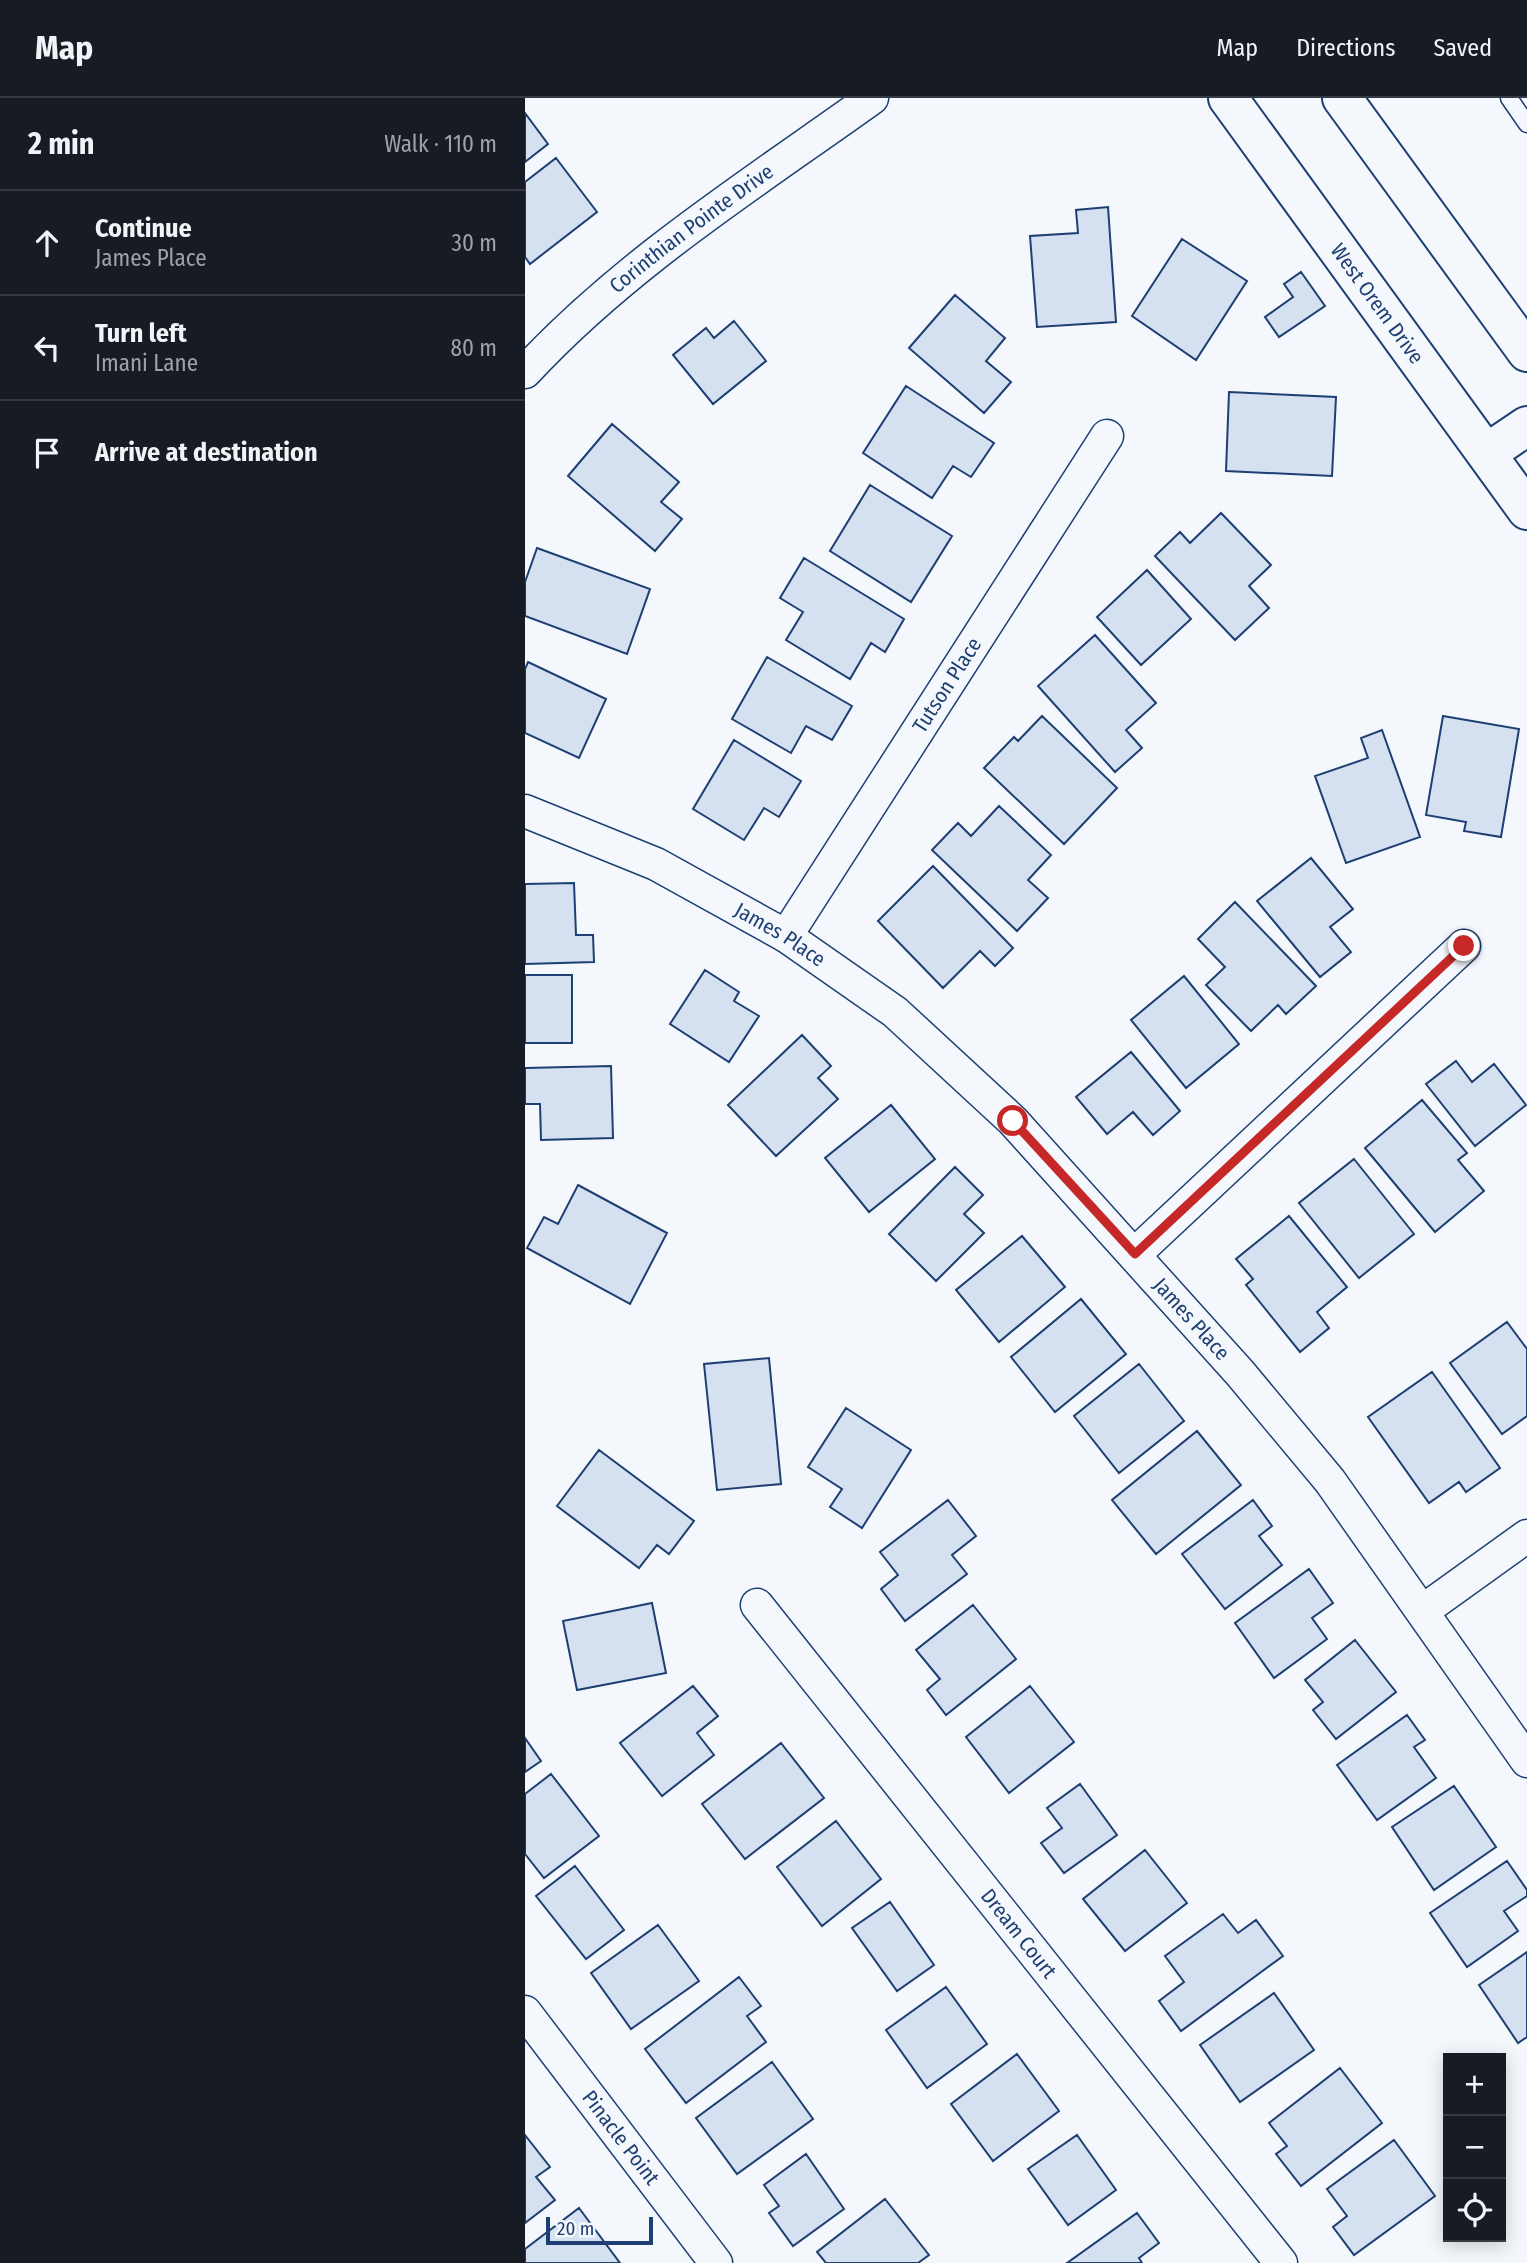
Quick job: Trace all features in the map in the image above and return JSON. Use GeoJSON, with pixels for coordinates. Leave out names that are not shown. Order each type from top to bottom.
{"type":"FeatureCollection","features":[{"type":"Feature","properties":{"kind":"main road","name":"West Orem Drive"},"geometry":{"type":"LineString","coordinates":[[1228,98],[1527,510]]}},
{"type":"Feature","properties":{"kind":"main road"},"geometry":{"type":"LineString","coordinates":[[1342,98],[1527,352]]}},
{"type":"Feature","properties":{"kind":"main road"},"geometry":{"type":"LineString","coordinates":[[1487,453],[1527,426]]}},
{"type":"Feature","properties":{"kind":"street","name":"Corinthian Pointe Drive"},"geometry":{"type":"LineString","coordinates":[[525,372],[570,324],[643,263],[871,98]]}},
{"type":"Feature","properties":{"kind":"street","name":"Tutson Place"},"geometry":{"type":"LineString","coordinates":[[786,936],[1107,436]]}},
{"type":"Feature","properties":{"kind":"street","name":"James Place"},"geometry":{"type":"LineString","coordinates":[[525,811],[656,864],[786,936],[895,1012],[1013,1121],[1135,1254],[1331,1481],[1424,1610],[1527,1761]]}},
{"type":"Feature","properties":{"kind":"street"},"geometry":{"type":"LineString","coordinates":[[1135,1254],[1464,946]]}},
{"type":"Feature","properties":{"kind":"street"},"geometry":{"type":"LineString","coordinates":[[1424,1610],[1527,1536]]}},
{"type":"Feature","properties":{"kind":"street","name":"Dream Court"},"geometry":{"type":"LineString","coordinates":[[757,1605],[1281,2263]]}},
{"type":"Feature","properties":{"kind":"street","name":"Pinacle Point"},"geometry":{"type":"LineString","coordinates":[[525,2012],[716,2263]]}},
{"type":"Feature","properties":{"kind":"lane"},"geometry":{"type":"LineString","coordinates":[[1509,98],[1527,124]]}},
{"type":"Feature","properties":{"kind":"building"},"geometry":{"type":"Polygon","coordinates":[[[525,113],[548,144],[525,162],[525,113]]]}},
{"type":"Feature","properties":{"kind":"building"},"geometry":{"type":"Polygon","coordinates":[[[556,158],[597,212],[530,264],[525,257],[525,182],[556,158]]]}},
{"type":"Feature","properties":{"kind":"building"},"geometry":{"type":"Polygon","coordinates":[[[1108,207],[1116,322],[1037,327],[1030,236],[1078,233],[1076,210],[1108,207]]]}},
{"type":"Feature","properties":{"kind":"building"},"geometry":{"type":"Polygon","coordinates":[[[1182,239],[1247,281],[1196,360],[1132,316],[1182,239]]]}},
{"type":"Feature","properties":{"kind":"building"},"geometry":{"type":"Polygon","coordinates":[[[1301,272],[1325,306],[1279,337],[1265,317],[1293,297],[1284,284],[1301,272]]]}},
{"type":"Feature","properties":{"kind":"building"},"geometry":{"type":"Polygon","coordinates":[[[955,295],[1005,338],[986,361],[1011,382],[984,413],[909,348],[955,295]]]}},
{"type":"Feature","properties":{"kind":"building"},"geometry":{"type":"Polygon","coordinates":[[[734,321],[766,361],[713,404],[673,355],[706,328],[714,338],[734,321]]]}},
{"type":"Feature","properties":{"kind":"building"},"geometry":{"type":"Polygon","coordinates":[[[906,386],[994,443],[971,477],[953,466],[932,498],[863,453],[906,386]]]}},
{"type":"Feature","properties":{"kind":"building"},"geometry":{"type":"Polygon","coordinates":[[[1229,392],[1336,397],[1332,476],[1226,471],[1229,392]]]}},
{"type":"Feature","properties":{"kind":"building"},"geometry":{"type":"Polygon","coordinates":[[[612,424],[679,482],[661,502],[682,519],[655,551],[568,476],[612,424]]]}},
{"type":"Feature","properties":{"kind":"building"},"geometry":{"type":"Polygon","coordinates":[[[870,485],[952,536],[911,602],[830,551],[870,485]]]}},
{"type":"Feature","properties":{"kind":"building"},"geometry":{"type":"Polygon","coordinates":[[[1221,513],[1271,565],[1249,586],[1269,608],[1235,640],[1155,556],[1180,532],[1190,543],[1221,513]]]}},
{"type":"Feature","properties":{"kind":"building"},"geometry":{"type":"Polygon","coordinates":[[[537,548],[650,589],[627,654],[525,616],[525,582],[537,548]]]}},
{"type":"Feature","properties":{"kind":"building"},"geometry":{"type":"Polygon","coordinates":[[[804,558],[904,619],[885,652],[871,643],[850,679],[786,640],[803,612],[780,598],[804,558]]]}},
{"type":"Feature","properties":{"kind":"building"},"geometry":{"type":"Polygon","coordinates":[[[1147,570],[1191,619],[1141,665],[1097,617],[1147,570]]]}},
{"type":"Feature","properties":{"kind":"building"},"geometry":{"type":"Polygon","coordinates":[[[1095,635],[1156,703],[1126,730],[1142,748],[1115,772],[1038,686],[1095,635]]]}},
{"type":"Feature","properties":{"kind":"building"},"geometry":{"type":"Polygon","coordinates":[[[767,657],[852,706],[832,740],[806,726],[791,753],[732,719],[767,657]]]}},
{"type":"Feature","properties":{"kind":"building"},"geometry":{"type":"Polygon","coordinates":[[[528,662],[606,699],[579,758],[525,733],[525,669],[528,662]]]}},
{"type":"Feature","properties":{"kind":"building"},"geometry":{"type":"Polygon","coordinates":[[[1042,716],[1117,788],[1064,844],[984,768],[1014,737],[1018,741],[1042,716]]]}},
{"type":"Feature","properties":{"kind":"building"},"geometry":{"type":"Polygon","coordinates":[[[1443,716],[1519,729],[1501,837],[1464,831],[1466,822],[1426,815],[1443,716]]]}},
{"type":"Feature","properties":{"kind":"building"},"geometry":{"type":"Polygon","coordinates":[[[1382,730],[1420,837],[1346,863],[1315,776],[1368,758],[1361,738],[1382,730]]]}},
{"type":"Feature","properties":{"kind":"building"},"geometry":{"type":"Polygon","coordinates":[[[734,740],[801,781],[779,817],[764,808],[744,840],[693,809],[734,740]]]}},
{"type":"Feature","properties":{"kind":"building"},"geometry":{"type":"Polygon","coordinates":[[[999,806],[1051,855],[1028,880],[1048,898],[1017,931],[932,850],[958,823],[971,836],[999,806]]]}},
{"type":"Feature","properties":{"kind":"building"},"geometry":{"type":"Polygon","coordinates":[[[1311,858],[1353,909],[1330,927],[1351,952],[1320,977],[1257,901],[1311,858]]]}},
{"type":"Feature","properties":{"kind":"building"},"geometry":{"type":"Polygon","coordinates":[[[933,866],[1013,948],[995,966],[980,951],[943,988],[878,921],[933,866]]]}},
{"type":"Feature","properties":{"kind":"building"},"geometry":{"type":"Polygon","coordinates":[[[574,883],[576,935],[593,935],[594,962],[525,964],[525,884],[574,883]]]}},
{"type":"Feature","properties":{"kind":"building"},"geometry":{"type":"Polygon","coordinates":[[[1235,902],[1316,986],[1286,1014],[1278,1005],[1251,1031],[1206,985],[1225,967],[1198,939],[1235,902]]]}},
{"type":"Feature","properties":{"kind":"building"},"geometry":{"type":"Polygon","coordinates":[[[705,970],[739,992],[734,1001],[759,1016],[729,1062],[670,1024],[705,970]]]}},
{"type":"Feature","properties":{"kind":"building"},"geometry":{"type":"Polygon","coordinates":[[[525,975],[572,975],[572,1043],[525,1043],[525,975]]]}},
{"type":"Feature","properties":{"kind":"building"},"geometry":{"type":"Polygon","coordinates":[[[1184,976],[1239,1044],[1186,1088],[1131,1020],[1184,976]]]}},
{"type":"Feature","properties":{"kind":"building"},"geometry":{"type":"Polygon","coordinates":[[[802,1035],[831,1066],[818,1078],[838,1099],[776,1156],[728,1105],[802,1035]]]}},
{"type":"Feature","properties":{"kind":"building"},"geometry":{"type":"Polygon","coordinates":[[[1131,1052],[1180,1111],[1153,1135],[1133,1112],[1107,1134],[1076,1097],[1131,1052]]]}},
{"type":"Feature","properties":{"kind":"building"},"geometry":{"type":"Polygon","coordinates":[[[1456,1061],[1472,1082],[1494,1064],[1526,1105],[1475,1146],[1426,1084],[1456,1061]]]}},
{"type":"Feature","properties":{"kind":"building"},"geometry":{"type":"Polygon","coordinates":[[[611,1066],[613,1138],[541,1140],[540,1104],[525,1104],[525,1068],[611,1066]]]}},
{"type":"Feature","properties":{"kind":"building"},"geometry":{"type":"Polygon","coordinates":[[[1422,1100],[1467,1153],[1458,1160],[1484,1191],[1435,1232],[1365,1148],[1422,1100]]]}},
{"type":"Feature","properties":{"kind":"building"},"geometry":{"type":"Polygon","coordinates":[[[891,1105],[935,1159],[869,1212],[825,1158],[891,1105]]]}},
{"type":"Feature","properties":{"kind":"building"},"geometry":{"type":"Polygon","coordinates":[[[1354,1159],[1414,1234],[1359,1278],[1299,1203],[1354,1159]]]}},
{"type":"Feature","properties":{"kind":"building"},"geometry":{"type":"Polygon","coordinates":[[[955,1167],[983,1195],[964,1214],[984,1233],[936,1281],[889,1234],[955,1167]]]}},
{"type":"Feature","properties":{"kind":"building"},"geometry":{"type":"Polygon","coordinates":[[[578,1185],[667,1233],[630,1304],[527,1248],[544,1217],[558,1224],[578,1185]]]}},
{"type":"Feature","properties":{"kind":"building"},"geometry":{"type":"Polygon","coordinates":[[[1289,1216],[1347,1287],[1317,1312],[1329,1328],[1300,1352],[1246,1285],[1253,1279],[1236,1259],[1289,1216]]]}},
{"type":"Feature","properties":{"kind":"building"},"geometry":{"type":"Polygon","coordinates":[[[1022,1236],[1065,1287],[999,1342],[956,1290],[1022,1236]]]}},
{"type":"Feature","properties":{"kind":"building"},"geometry":{"type":"Polygon","coordinates":[[[1081,1299],[1126,1354],[1055,1412],[1011,1357],[1081,1299]]]}},
{"type":"Feature","properties":{"kind":"building"},"geometry":{"type":"Polygon","coordinates":[[[1507,1322],[1527,1349],[1527,1416],[1502,1434],[1450,1363],[1507,1322]]]}},
{"type":"Feature","properties":{"kind":"building"},"geometry":{"type":"Polygon","coordinates":[[[769,1358],[781,1484],[717,1490],[704,1364],[769,1358]]]}},
{"type":"Feature","properties":{"kind":"building"},"geometry":{"type":"Polygon","coordinates":[[[1139,1364],[1184,1421],[1119,1473],[1074,1416],[1139,1364]]]}},
{"type":"Feature","properties":{"kind":"building"},"geometry":{"type":"Polygon","coordinates":[[[1432,1372],[1500,1468],[1466,1492],[1459,1482],[1429,1503],[1368,1417],[1432,1372]]]}},
{"type":"Feature","properties":{"kind":"building"},"geometry":{"type":"Polygon","coordinates":[[[846,1408],[911,1450],[862,1528],[830,1507],[842,1489],[808,1467],[846,1408]]]}},
{"type":"Feature","properties":{"kind":"building"},"geometry":{"type":"Polygon","coordinates":[[[1197,1431],[1241,1485],[1156,1554],[1112,1500],[1197,1431]]]}},
{"type":"Feature","properties":{"kind":"building"},"geometry":{"type":"Polygon","coordinates":[[[599,1450],[694,1521],[669,1554],[657,1545],[639,1568],[557,1506],[599,1450]]]}},
{"type":"Feature","properties":{"kind":"building"},"geometry":{"type":"Polygon","coordinates":[[[948,1500],[976,1536],[952,1555],[967,1574],[905,1621],[881,1589],[898,1575],[880,1552],[948,1500]]]}},
{"type":"Feature","properties":{"kind":"building"},"geometry":{"type":"Polygon","coordinates":[[[1253,1500],[1272,1526],[1259,1536],[1282,1565],[1225,1609],[1182,1554],[1253,1500]]]}},
{"type":"Feature","properties":{"kind":"building"},"geometry":{"type":"Polygon","coordinates":[[[1309,1569],[1333,1603],[1312,1618],[1327,1639],[1274,1678],[1235,1623],[1309,1569]]]}},
{"type":"Feature","properties":{"kind":"building"},"geometry":{"type":"Polygon","coordinates":[[[652,1603],[666,1673],[577,1690],[563,1621],[652,1603]]]}},
{"type":"Feature","properties":{"kind":"building"},"geometry":{"type":"Polygon","coordinates":[[[973,1605],[1016,1659],[946,1715],[927,1690],[940,1679],[916,1650],[973,1605]]]}},
{"type":"Feature","properties":{"kind":"building"},"geometry":{"type":"Polygon","coordinates":[[[1355,1640],[1396,1692],[1336,1739],[1313,1710],[1323,1702],[1305,1680],[1355,1640]]]}},
{"type":"Feature","properties":{"kind":"building"},"geometry":{"type":"Polygon","coordinates":[[[693,1686],[718,1716],[697,1733],[714,1755],[662,1796],[620,1743],[693,1686]]]}},
{"type":"Feature","properties":{"kind":"building"},"geometry":{"type":"Polygon","coordinates":[[[1030,1686],[1074,1742],[1009,1793],[966,1737],[1030,1686]]]}},
{"type":"Feature","properties":{"kind":"building"},"geometry":{"type":"Polygon","coordinates":[[[1407,1715],[1425,1740],[1414,1747],[1436,1778],[1377,1820],[1337,1765],[1407,1715]]]}},
{"type":"Feature","properties":{"kind":"building"},"geometry":{"type":"Polygon","coordinates":[[[525,1738],[541,1761],[525,1772],[525,1738]]]}},
{"type":"Feature","properties":{"kind":"building"},"geometry":{"type":"Polygon","coordinates":[[[781,1743],[824,1798],[745,1859],[702,1804],[781,1743]]]}},
{"type":"Feature","properties":{"kind":"building"},"geometry":{"type":"Polygon","coordinates":[[[551,1774],[599,1836],[544,1878],[525,1854],[525,1794],[551,1774]]]}},
{"type":"Feature","properties":{"kind":"building"},"geometry":{"type":"Polygon","coordinates":[[[1080,1784],[1117,1835],[1064,1873],[1041,1843],[1062,1828],[1047,1808],[1080,1784]]]}},
{"type":"Feature","properties":{"kind":"building"},"geometry":{"type":"Polygon","coordinates":[[[1454,1786],[1496,1847],[1434,1890],[1392,1827],[1454,1786]]]}},
{"type":"Feature","properties":{"kind":"building"},"geometry":{"type":"Polygon","coordinates":[[[836,1821],[881,1879],[822,1926],[777,1867],[836,1821]]]}},
{"type":"Feature","properties":{"kind":"building"},"geometry":{"type":"Polygon","coordinates":[[[1145,1850],[1187,1903],[1125,1951],[1083,1899],[1145,1850]]]}},
{"type":"Feature","properties":{"kind":"building"},"geometry":{"type":"Polygon","coordinates":[[[1507,1861],[1527,1890],[1527,1896],[1504,1911],[1518,1931],[1467,1967],[1430,1913],[1507,1861]]]}},
{"type":"Feature","properties":{"kind":"building"},"geometry":{"type":"Polygon","coordinates":[[[575,1866],[624,1930],[586,1959],[536,1896],[575,1866]]]}},
{"type":"Feature","properties":{"kind":"building"},"geometry":{"type":"Polygon","coordinates":[[[890,1902],[934,1965],[897,1991],[852,1928],[890,1902]]]}},
{"type":"Feature","properties":{"kind":"building"},"geometry":{"type":"Polygon","coordinates":[[[1223,1914],[1238,1933],[1256,1920],[1283,1956],[1181,2031],[1159,2001],[1184,1982],[1165,1956],[1223,1914]]]}},
{"type":"Feature","properties":{"kind":"building"},"geometry":{"type":"Polygon","coordinates":[[[658,1925],[699,1981],[631,2029],[591,1973],[658,1925]]]}},
{"type":"Feature","properties":{"kind":"building"},"geometry":{"type":"Polygon","coordinates":[[[1527,1952],[1527,2037],[1518,2043],[1479,1985],[1527,1952]]]}},
{"type":"Feature","properties":{"kind":"building"},"geometry":{"type":"Polygon","coordinates":[[[739,1977],[761,2006],[747,2016],[766,2042],[686,2103],[645,2049],[739,1977]]]}},
{"type":"Feature","properties":{"kind":"building"},"geometry":{"type":"Polygon","coordinates":[[[946,1987],[987,2044],[927,2088],[886,2030],[946,1987]]]}},
{"type":"Feature","properties":{"kind":"building"},"geometry":{"type":"Polygon","coordinates":[[[1274,1993],[1314,2050],[1240,2102],[1200,2045],[1274,1993]]]}},
{"type":"Feature","properties":{"kind":"building"},"geometry":{"type":"Polygon","coordinates":[[[1017,2054],[1059,2111],[993,2161],[951,2104],[1017,2054]]]}},
{"type":"Feature","properties":{"kind":"building"},"geometry":{"type":"Polygon","coordinates":[[[772,2062],[813,2119],[737,2174],[696,2118],[772,2062]]]}},
{"type":"Feature","properties":{"kind":"building"},"geometry":{"type":"Polygon","coordinates":[[[1340,2068],[1382,2123],[1301,2186],[1276,2154],[1287,2146],[1269,2123],[1340,2068]]]}},
{"type":"Feature","properties":{"kind":"building"},"geometry":{"type":"Polygon","coordinates":[[[525,2135],[550,2167],[536,2177],[555,2200],[525,2223],[525,2135]]]}},
{"type":"Feature","properties":{"kind":"building"},"geometry":{"type":"Polygon","coordinates":[[[1077,2135],[1116,2190],[1068,2225],[1028,2169],[1077,2135]]]}},
{"type":"Feature","properties":{"kind":"building"},"geometry":{"type":"Polygon","coordinates":[[[1394,2140],[1435,2196],[1354,2255],[1333,2227],[1347,2216],[1327,2189],[1394,2140]]]}},
{"type":"Feature","properties":{"kind":"building"},"geometry":{"type":"Polygon","coordinates":[[[806,2154],[844,2209],[793,2246],[769,2213],[779,2206],[764,2185],[806,2154]]]}},
{"type":"Feature","properties":{"kind":"building"},"geometry":{"type":"Polygon","coordinates":[[[885,2199],[929,2255],[918,2263],[826,2263],[817,2252],[885,2199]]]}},
{"type":"Feature","properties":{"kind":"building"},"geometry":{"type":"Polygon","coordinates":[[[579,2208],[620,2263],[525,2263],[525,2249],[579,2208]]]}},
{"type":"Feature","properties":{"kind":"building"},"geometry":{"type":"Polygon","coordinates":[[[1137,2213],[1159,2243],[1139,2258],[1142,2263],[1067,2263],[1137,2213]]]}},
{"type":"Feature","properties":{"kind":"route"},"geometry":{"type":"LineString","coordinates":[[1013,1121],[1135,1254],[1464,946]]}}]}
